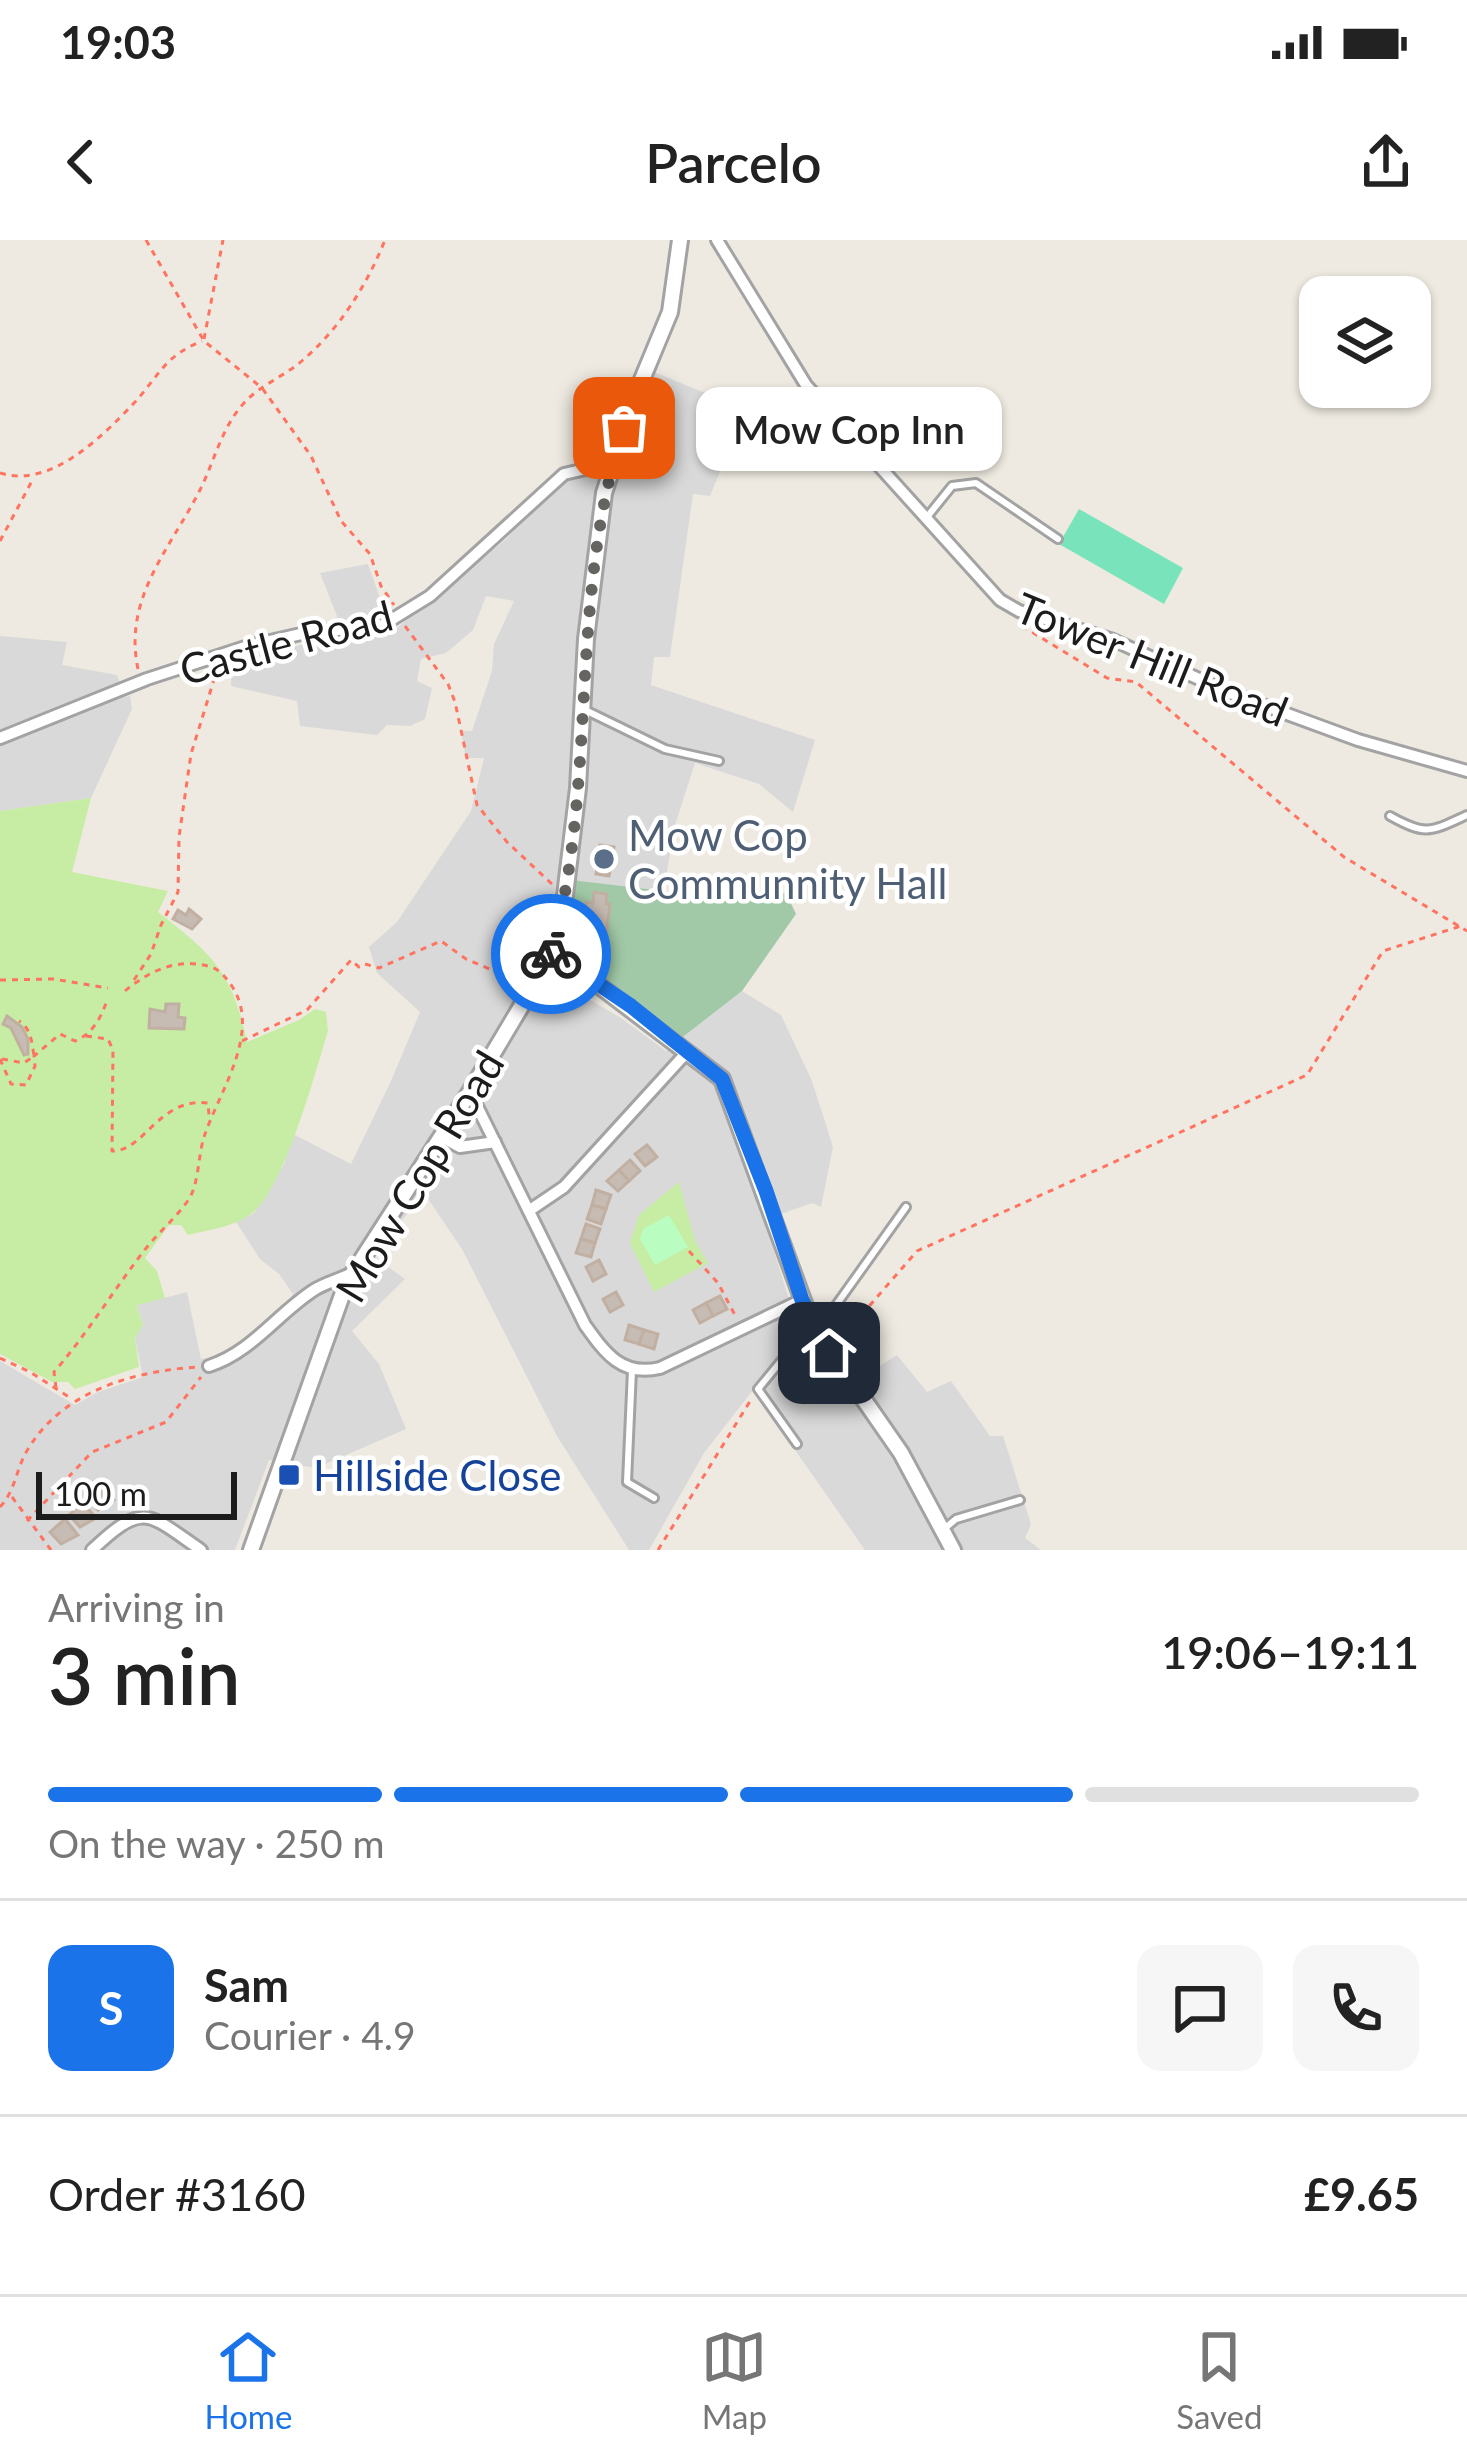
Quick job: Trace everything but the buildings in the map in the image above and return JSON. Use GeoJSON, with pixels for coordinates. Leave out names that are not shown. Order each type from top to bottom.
{"type":"FeatureCollection","features":[{"type":"Feature","properties":{"kind":"street","name":"Mow Cop Road"},"geometry":{"type":"LineString","coordinates":[[251,1550],[353,1272],[550,958],[566,891],[604,493],[636,394],[670,312],[680,240]]}},
{"type":"Feature","properties":{"kind":"street","name":"Tower Hill Road"},"geometry":{"type":"LineString","coordinates":[[717,240],[806,386],[1000,600],[1018,611],[1113,640],[1230,693],[1358,740],[1467,771]]}},
{"type":"Feature","properties":{"kind":"street","name":"Castle Road"},"geometry":{"type":"LineString","coordinates":[[0,738],[220,655],[301,634],[383,625],[400,617],[496,538],[564,473],[612,464]]}},
{"type":"Feature","properties":{"kind":"street"},"geometry":{"type":"LineString","coordinates":[[550,958],[588,977],[710,1066],[731,1096],[814,1328],[901,1454],[953,1550]]}},
{"type":"Feature","properties":{"kind":"street"},"geometry":{"type":"LineString","coordinates":[[530,1210],[564,1187],[688,1052]]}},
{"type":"Feature","properties":{"kind":"street"},"geometry":{"type":"LineString","coordinates":[[470,1091],[585,1324],[606,1354],[632,1370],[660,1368],[802,1300]]}},
{"type":"Feature","properties":{"kind":"street"},"geometry":{"type":"LineString","coordinates":[[440,1136],[460,1147],[495,1142]]}},
{"type":"Feature","properties":{"kind":"street"},"geometry":{"type":"LineString","coordinates":[[209,1366],[229,1359],[314,1289],[353,1272]]}},
{"type":"Feature","properties":{"kind":"street"},"geometry":{"type":"LineString","coordinates":[[92,1550],[120,1524],[141,1516],[157,1520],[201,1550]]}},
{"type":"Feature","properties":{"kind":"lane"},"geometry":{"type":"LineString","coordinates":[[927,517],[952,487],[976,483],[1058,539]]}},
{"type":"Feature","properties":{"kind":"lane"},"geometry":{"type":"LineString","coordinates":[[582,709],[665,749],[719,761]]}},
{"type":"Feature","properties":{"kind":"lane"},"geometry":{"type":"LineString","coordinates":[[1390,816],[1419,832],[1434,831],[1467,815]]}},
{"type":"Feature","properties":{"kind":"lane"},"geometry":{"type":"LineString","coordinates":[[796,1444],[758,1389],[800,1334],[814,1328],[906,1207]]}},
{"type":"Feature","properties":{"kind":"lane"},"geometry":{"type":"LineString","coordinates":[[632,1370],[627,1482],[654,1498]]}},
{"type":"Feature","properties":{"kind":"lane"},"geometry":{"type":"LineString","coordinates":[[941,1531],[956,1520],[1020,1500]]}},
{"type":"Feature","properties":{"kind":"path"},"geometry":{"type":"LineString","coordinates":[[146,240],[204,341],[262,388],[311,456],[341,521],[370,554],[381,586],[448,684],[477,805],[536,872],[566,891]]}},
{"type":"Feature","properties":{"kind":"path"},"geometry":{"type":"LineString","coordinates":[[204,341],[223,240]]}},
{"type":"Feature","properties":{"kind":"path"},"geometry":{"type":"LineString","coordinates":[[140,682],[133,634],[136,610],[200,491],[228,424],[245,400],[300,363],[326,338],[356,300],[385,240]]}},
{"type":"Feature","properties":{"kind":"path"},"geometry":{"type":"LineString","coordinates":[[0,473],[34,477],[76,455],[136,402],[160,366],[182,349],[204,341]]}},
{"type":"Feature","properties":{"kind":"path"},"geometry":{"type":"LineString","coordinates":[[0,541],[34,477]]}},
{"type":"Feature","properties":{"kind":"path"},"geometry":{"type":"LineString","coordinates":[[1018,611],[1024,629],[1107,678],[1136,682],[1344,857],[1467,931]]}},
{"type":"Feature","properties":{"kind":"path"},"geometry":{"type":"LineString","coordinates":[[56,1388],[54,1372],[83,1339],[146,1248],[192,1196],[211,1120],[233,1072],[240,1042],[241,1010],[232,986],[215,967],[183,961],[165,966],[125,991],[152,954],[178,892],[179,837],[191,754],[220,655]]}},
{"type":"Feature","properties":{"kind":"path"},"geometry":{"type":"LineString","coordinates":[[829,1353],[917,1251],[1306,1076],[1383,951],[1461,926]]}},
{"type":"Feature","properties":{"kind":"path"},"geometry":{"type":"LineString","coordinates":[[240,1042],[307,1010],[351,960],[359,968],[365,964],[380,968],[441,941],[494,973],[534,986]]}},
{"type":"Feature","properties":{"kind":"path"},"geometry":{"type":"LineString","coordinates":[[0,980],[62,979],[108,988]]}},
{"type":"Feature","properties":{"kind":"path"},"geometry":{"type":"LineString","coordinates":[[0,1059],[24,1063],[54,1036],[65,1034],[76,1041],[86,1036],[107,998]]}},
{"type":"Feature","properties":{"kind":"path"},"geometry":{"type":"LineString","coordinates":[[0,1059],[11,1084],[26,1084],[34,1056],[32,1040],[19,1021]]}},
{"type":"Feature","properties":{"kind":"path"},"geometry":{"type":"LineString","coordinates":[[86,1036],[108,1039],[112,1050],[112,1151],[126,1149],[160,1117],[192,1103],[208,1103],[211,1120]]}},
{"type":"Feature","properties":{"kind":"path"},"geometry":{"type":"LineString","coordinates":[[689,1251],[718,1283],[742,1328]]}},
{"type":"Feature","properties":{"kind":"path"},"geometry":{"type":"LineString","coordinates":[[0,1358],[73,1400]]}},
{"type":"Feature","properties":{"kind":"path"},"geometry":{"type":"LineString","coordinates":[[0,1507],[10,1496],[24,1454],[73,1400],[134,1377],[209,1366]]}},
{"type":"Feature","properties":{"kind":"path"},"geometry":{"type":"LineString","coordinates":[[27,1521],[92,1452],[166,1422],[209,1366]]}},
{"type":"Feature","properties":{"kind":"path"},"geometry":{"type":"LineString","coordinates":[[658,1550],[758,1389]]}},
{"type":"Feature","properties":{"kind":"path"},"geometry":{"type":"LineString","coordinates":[[10,1496],[51,1550]]}},
{"type":"Feature","properties":{"kind":"shaded area"},"geometry":{"type":"Polygon","coordinates":[[[654,372],[710,395],[732,442],[710,496],[693,494],[670,657],[654,657],[651,685],[815,740],[793,812],[759,784],[695,763],[674,828],[664,891],[556,883],[549,937],[534,967],[621,1018],[666,1051],[742,991],[781,1015],[812,1081],[833,1147],[821,1207],[812,1203],[764,1220],[788,1296],[807,1336],[848,1387],[897,1355],[927,1392],[951,1381],[990,1436],[1003,1436],[1031,1524],[1025,1538],[1041,1550],[865,1550],[753,1390],[704,1453],[649,1550],[629,1550],[557,1436],[462,1249],[424,1193],[373,1256],[405,1279],[352,1331],[379,1364],[406,1429],[316,1468],[269,1460],[235,1550],[0,1550],[0,1361],[75,1405],[143,1377],[135,1338],[143,1324],[137,1305],[187,1292],[201,1359],[223,1356],[282,1309],[293,1294],[260,1259],[236,1222],[254,1213],[284,1164],[293,1134],[351,1164],[391,1081],[420,1012],[377,973],[369,947],[397,922],[471,811],[484,758],[466,758],[461,731],[472,731],[492,671],[494,644],[514,601],[486,596],[473,630],[446,653],[421,659],[417,681],[432,688],[425,719],[410,726],[387,725],[377,735],[300,726],[297,701],[231,686],[232,661],[331,638],[337,616],[320,573],[368,564],[392,632],[505,540],[559,483],[580,474],[614,472],[654,372]]]}},
{"type":"Feature","properties":{"kind":"shaded area"},"geometry":{"type":"Polygon","coordinates":[[[0,636],[67,642],[62,665],[117,675],[125,697],[130,696],[132,709],[91,798],[0,811],[0,636]]]}},
{"type":"Feature","properties":{"kind":"green space"},"geometry":{"type":"Polygon","coordinates":[[[1079,509],[1183,568],[1164,604],[1059,544],[1079,509]]]}},
{"type":"Feature","properties":{"kind":"green space"},"geometry":{"type":"Polygon","coordinates":[[[91,798],[72,872],[168,891],[158,912],[218,966],[247,1042],[315,1009],[326,1012],[328,1031],[297,1129],[263,1201],[251,1214],[221,1228],[188,1235],[181,1225],[169,1225],[145,1258],[157,1271],[165,1298],[137,1305],[143,1325],[135,1338],[139,1367],[75,1389],[0,1354],[0,811],[91,798]]]}},
{"type":"Feature","properties":{"kind":"green space"},"geometry":{"type":"Polygon","coordinates":[[[571,880],[664,891],[786,893],[796,914],[742,991],[683,1037],[561,945],[571,880]]]}},
{"type":"Feature","properties":{"kind":"green space"},"geometry":{"type":"Polygon","coordinates":[[[679,1182],[695,1241],[708,1263],[654,1292],[630,1243],[639,1215],[679,1182]]]}},
{"type":"Feature","properties":{"kind":"green space"},"geometry":{"type":"Polygon","coordinates":[[[669,1215],[688,1247],[655,1265],[640,1239],[643,1229],[669,1215]]]}},
{"type":"Feature","properties":{"kind":"way so far"},"geometry":{"type":"LineString","coordinates":[[551,954],[563,912],[578,788],[586,639],[604,493],[624,428]]}},
{"type":"Feature","properties":{"kind":"place","name":"Mow Cop Inn"},"geometry":{"type":"Point","coordinates":[624,428]}},
{"type":"Feature","properties":{"kind":"place","name":"Mow Cop Communnity Hall"},"geometry":{"type":"Point","coordinates":[604,859]}},
{"type":"Feature","properties":{"kind":"place","name":"Hillside Close"},"geometry":{"type":"Point","coordinates":[289,1475]}},
{"type":"Feature","properties":{"kind":"route"},"geometry":{"type":"LineString","coordinates":[[551,954],[550,958],[631,1006],[722,1079],[802,1300],[829,1353]]}}]}
